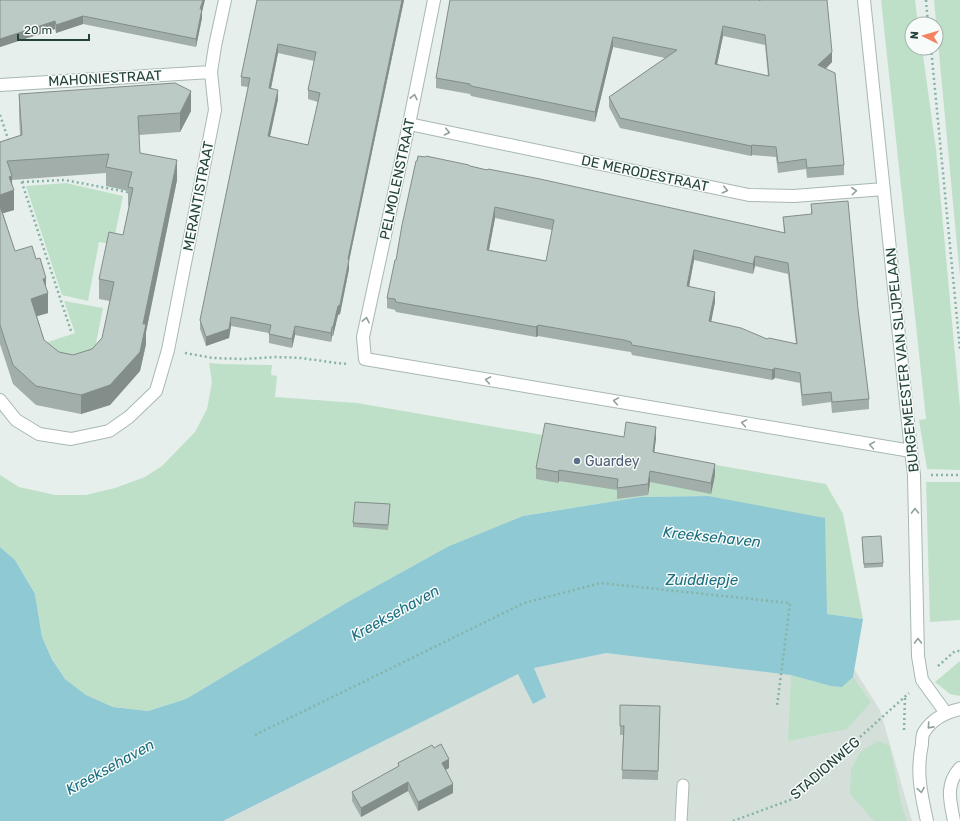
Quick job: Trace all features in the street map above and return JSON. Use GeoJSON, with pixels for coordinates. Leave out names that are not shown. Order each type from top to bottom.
{"type":"FeatureCollection","features":[{"type":"Feature","properties":{"kind":"street","name":"MERANTISTRAAT"},"geometry":{"type":"LineString","coordinates":[[0,400],[16,420],[39,434],[71,439],[109,431],[129,417],[156,391],[168,350],[215,110],[211,72],[225,0]]}},
{"type":"Feature","properties":{"kind":"street","name":"PELMOLENSTRAAT"},"geometry":{"type":"LineString","coordinates":[[365,359],[363,337],[434,0]]}},
{"type":"Feature","properties":{"kind":"street","name":"BURGEMEESTER VAN SLIJPELAAN"},"geometry":{"type":"LineString","coordinates":[[864,0],[914,475],[918,656],[922,680],[946,713]]}},
{"type":"Feature","properties":{"kind":"street","name":"MAHONIESTRAAT"},"geometry":{"type":"LineString","coordinates":[[0,84],[211,72]]}},
{"type":"Feature","properties":{"kind":"street","name":"DE MERODESTRAAT"},"geometry":{"type":"LineString","coordinates":[[409,124],[749,195],[794,196],[884,189]]}},
{"type":"Feature","properties":{"kind":"street"},"geometry":{"type":"LineString","coordinates":[[365,359],[911,451]]}},
{"type":"Feature","properties":{"kind":"street"},"geometry":{"type":"LineString","coordinates":[[927,821],[920,789],[919,759],[924,732],[935,720],[946,713],[960,708]]}},
{"type":"Feature","properties":{"kind":"street"},"geometry":{"type":"LineString","coordinates":[[954,821],[950,801],[950,786],[953,776],[960,768]]}},
{"type":"Feature","properties":{"kind":"lane"},"geometry":{"type":"LineString","coordinates":[[682,821],[683,785]]}},
{"type":"Feature","properties":{"kind":"path"},"geometry":{"type":"LineString","coordinates":[[926,0],[927,16]]}},
{"type":"Feature","properties":{"kind":"path"},"geometry":{"type":"LineString","coordinates":[[932,56],[960,350]]}},
{"type":"Feature","properties":{"kind":"path"},"geometry":{"type":"LineString","coordinates":[[0,116],[10,145]]}},
{"type":"Feature","properties":{"kind":"path"},"geometry":{"type":"LineString","coordinates":[[20,175],[71,331]]}},
{"type":"Feature","properties":{"kind":"path"},"geometry":{"type":"LineString","coordinates":[[22,182],[64,180],[127,192],[134,188]]}},
{"type":"Feature","properties":{"kind":"path"},"geometry":{"type":"LineString","coordinates":[[168,350],[213,358],[301,358],[344,364],[365,359]]}},
{"type":"Feature","properties":{"kind":"path"},"geometry":{"type":"LineString","coordinates":[[948,475],[960,475]]}},
{"type":"Feature","properties":{"kind":"path"},"geometry":{"type":"LineString","coordinates":[[255,735],[524,603],[601,583],[790,603],[777,706]]}},
{"type":"Feature","properties":{"kind":"path"},"geometry":{"type":"LineString","coordinates":[[922,680],[955,651],[960,650]]}},
{"type":"Feature","properties":{"kind":"path","name":"STADIONWEG"},"geometry":{"type":"LineString","coordinates":[[733,821],[790,800],[905,697]]}},
{"type":"Feature","properties":{"kind":"shaded area"},"geometry":{"type":"Polygon","coordinates":[[[811,601],[880,710],[912,821],[175,821],[273,724],[811,601]]]}},
{"type":"Feature","properties":{"kind":"green space"},"geometry":{"type":"Polygon","coordinates":[[[881,0],[915,0],[917,16],[904,16],[904,56],[923,56],[936,149],[960,408],[960,470],[927,469],[919,420],[926,419],[881,0]]]}},
{"type":"Feature","properties":{"kind":"green space"},"geometry":{"type":"Polygon","coordinates":[[[934,0],[960,0],[960,277],[939,56],[944,56],[944,16],[936,16],[934,0]]]}},
{"type":"Feature","properties":{"kind":"green space"},"geometry":{"type":"Polygon","coordinates":[[[66,183],[123,196],[113,244],[99,242],[88,301],[62,295],[26,186],[66,183]]]}},
{"type":"Feature","properties":{"kind":"green space"},"geometry":{"type":"Polygon","coordinates":[[[64,301],[103,308],[94,353],[88,361],[52,354],[48,342],[75,333],[64,301]]]}},
{"type":"Feature","properties":{"kind":"green space"},"geometry":{"type":"Polygon","coordinates":[[[209,363],[272,365],[271,375],[277,376],[275,397],[357,403],[826,484],[843,514],[863,619],[827,614],[708,496],[640,497],[523,516],[449,546],[346,603],[186,699],[148,711],[113,707],[86,695],[65,679],[52,658],[42,637],[35,594],[15,560],[0,547],[0,475],[19,487],[55,495],[86,495],[115,488],[145,477],[162,466],[195,432],[207,409],[212,382],[209,363]]]}},
{"type":"Feature","properties":{"kind":"green space"},"geometry":{"type":"Polygon","coordinates":[[[926,482],[960,482],[960,620],[930,622],[926,482]]]}},
{"type":"Feature","properties":{"kind":"green space"},"geometry":{"type":"Polygon","coordinates":[[[960,661],[960,696],[950,694],[935,682],[960,661]]]}},
{"type":"Feature","properties":{"kind":"green space"},"geometry":{"type":"Polygon","coordinates":[[[791,675],[831,686],[842,687],[853,677],[871,702],[847,729],[788,741],[791,675]]]}},
{"type":"Feature","properties":{"kind":"green space"},"geometry":{"type":"Polygon","coordinates":[[[878,741],[890,746],[901,803],[907,821],[874,821],[850,794],[851,770],[860,752],[878,741]]]}},
{"type":"Feature","properties":{"kind":"water","name":"Zuiddiepje"},"geometry":{"type":"Polygon","coordinates":[[[708,496],[825,518],[827,614],[863,619],[853,677],[842,687],[831,686],[791,675],[606,653],[534,668],[546,697],[533,704],[518,674],[223,821],[0,821],[0,547],[15,560],[35,594],[42,637],[52,659],[65,679],[86,695],[113,707],[148,711],[186,699],[346,603],[449,546],[523,516],[640,497],[708,496]]]}},
{"type":"Feature","properties":{"kind":"building"},"geometry":{"type":"Polygon","coordinates":[[[0,0],[203,0],[200,9],[202,9],[196,39],[83,16],[56,25],[55,21],[0,39],[0,0]]]}},
{"type":"Feature","properties":{"kind":"building"},"geometry":{"type":"Polygon","coordinates":[[[257,0],[402,0],[348,259],[340,305],[338,306],[331,333],[295,326],[292,339],[269,334],[271,325],[231,317],[229,329],[206,337],[200,320],[250,78],[241,77],[257,0]],[[278,44],[269,88],[278,90],[268,136],[308,145],[320,93],[308,90],[316,52],[278,44]]]}},
{"type":"Feature","properties":{"kind":"building"},"geometry":{"type":"Polygon","coordinates":[[[450,0],[827,0],[832,52],[818,65],[835,73],[844,165],[807,168],[806,159],[778,163],[776,147],[751,146],[620,118],[609,97],[677,50],[613,37],[595,112],[471,86],[470,84],[436,78],[450,0]],[[723,26],[715,64],[769,76],[765,35],[723,26]]]}},
{"type":"Feature","properties":{"kind":"building"},"geometry":{"type":"Polygon","coordinates":[[[175,83],[191,91],[180,113],[138,116],[140,153],[177,160],[143,324],[146,324],[140,352],[110,385],[81,395],[36,386],[13,365],[0,325],[0,206],[15,251],[32,246],[36,259],[40,258],[46,278],[43,279],[48,293],[31,299],[44,340],[59,352],[73,355],[92,349],[102,338],[114,282],[99,279],[109,232],[123,235],[133,188],[128,187],[132,172],[106,167],[109,154],[7,161],[12,176],[9,177],[14,190],[0,195],[0,142],[22,135],[19,94],[175,83]]]}},
{"type":"Feature","properties":{"kind":"building"},"geometry":{"type":"Polygon","coordinates":[[[418,156],[426,156],[487,170],[540,179],[785,233],[783,217],[812,214],[811,204],[848,201],[858,309],[869,399],[832,402],[831,392],[802,395],[800,373],[775,368],[772,370],[632,345],[631,342],[624,340],[538,325],[536,327],[396,302],[395,299],[387,298],[418,156]],[[495,207],[487,250],[546,261],[554,220],[495,207]],[[694,250],[687,286],[715,292],[709,321],[741,328],[767,339],[769,338],[797,344],[788,263],[755,256],[753,264],[694,250]]]}},
{"type":"Feature","properties":{"kind":"building"},"geometry":{"type":"Polygon","coordinates":[[[626,422],[656,427],[653,452],[715,464],[711,483],[650,471],[648,484],[617,488],[618,479],[536,468],[545,423],[624,437],[626,422]]]}},
{"type":"Feature","properties":{"kind":"building"},"geometry":{"type":"Polygon","coordinates":[[[355,502],[390,504],[388,525],[353,523],[355,502]]]}},
{"type":"Feature","properties":{"kind":"building"},"geometry":{"type":"Polygon","coordinates":[[[881,536],[883,563],[864,564],[862,537],[881,536]]]}},
{"type":"Feature","properties":{"kind":"building"},"geometry":{"type":"Polygon","coordinates":[[[620,705],[660,706],[658,771],[622,770],[624,726],[620,726],[620,705]]]}},
{"type":"Feature","properties":{"kind":"building"},"geometry":{"type":"Polygon","coordinates":[[[441,744],[449,759],[442,763],[453,784],[418,802],[408,782],[361,808],[352,792],[399,766],[398,763],[432,745],[434,748],[441,744]]]}},
{"type":"Feature","properties":{"kind":"place","name":"Guardey"},"geometry":{"type":"Point","coordinates":[577,461]}},
{"type":"Feature","properties":{"kind":"water label","name":"Kreeksehaven"},"geometry":{"type":"Point","coordinates":[712,537]}},
{"type":"Feature","properties":{"kind":"water label","name":"Kreeksehaven"},"geometry":{"type":"Point","coordinates":[395,613]}},
{"type":"Feature","properties":{"kind":"water label","name":"Kreeksehaven"},"geometry":{"type":"Point","coordinates":[110,767]}}]}
